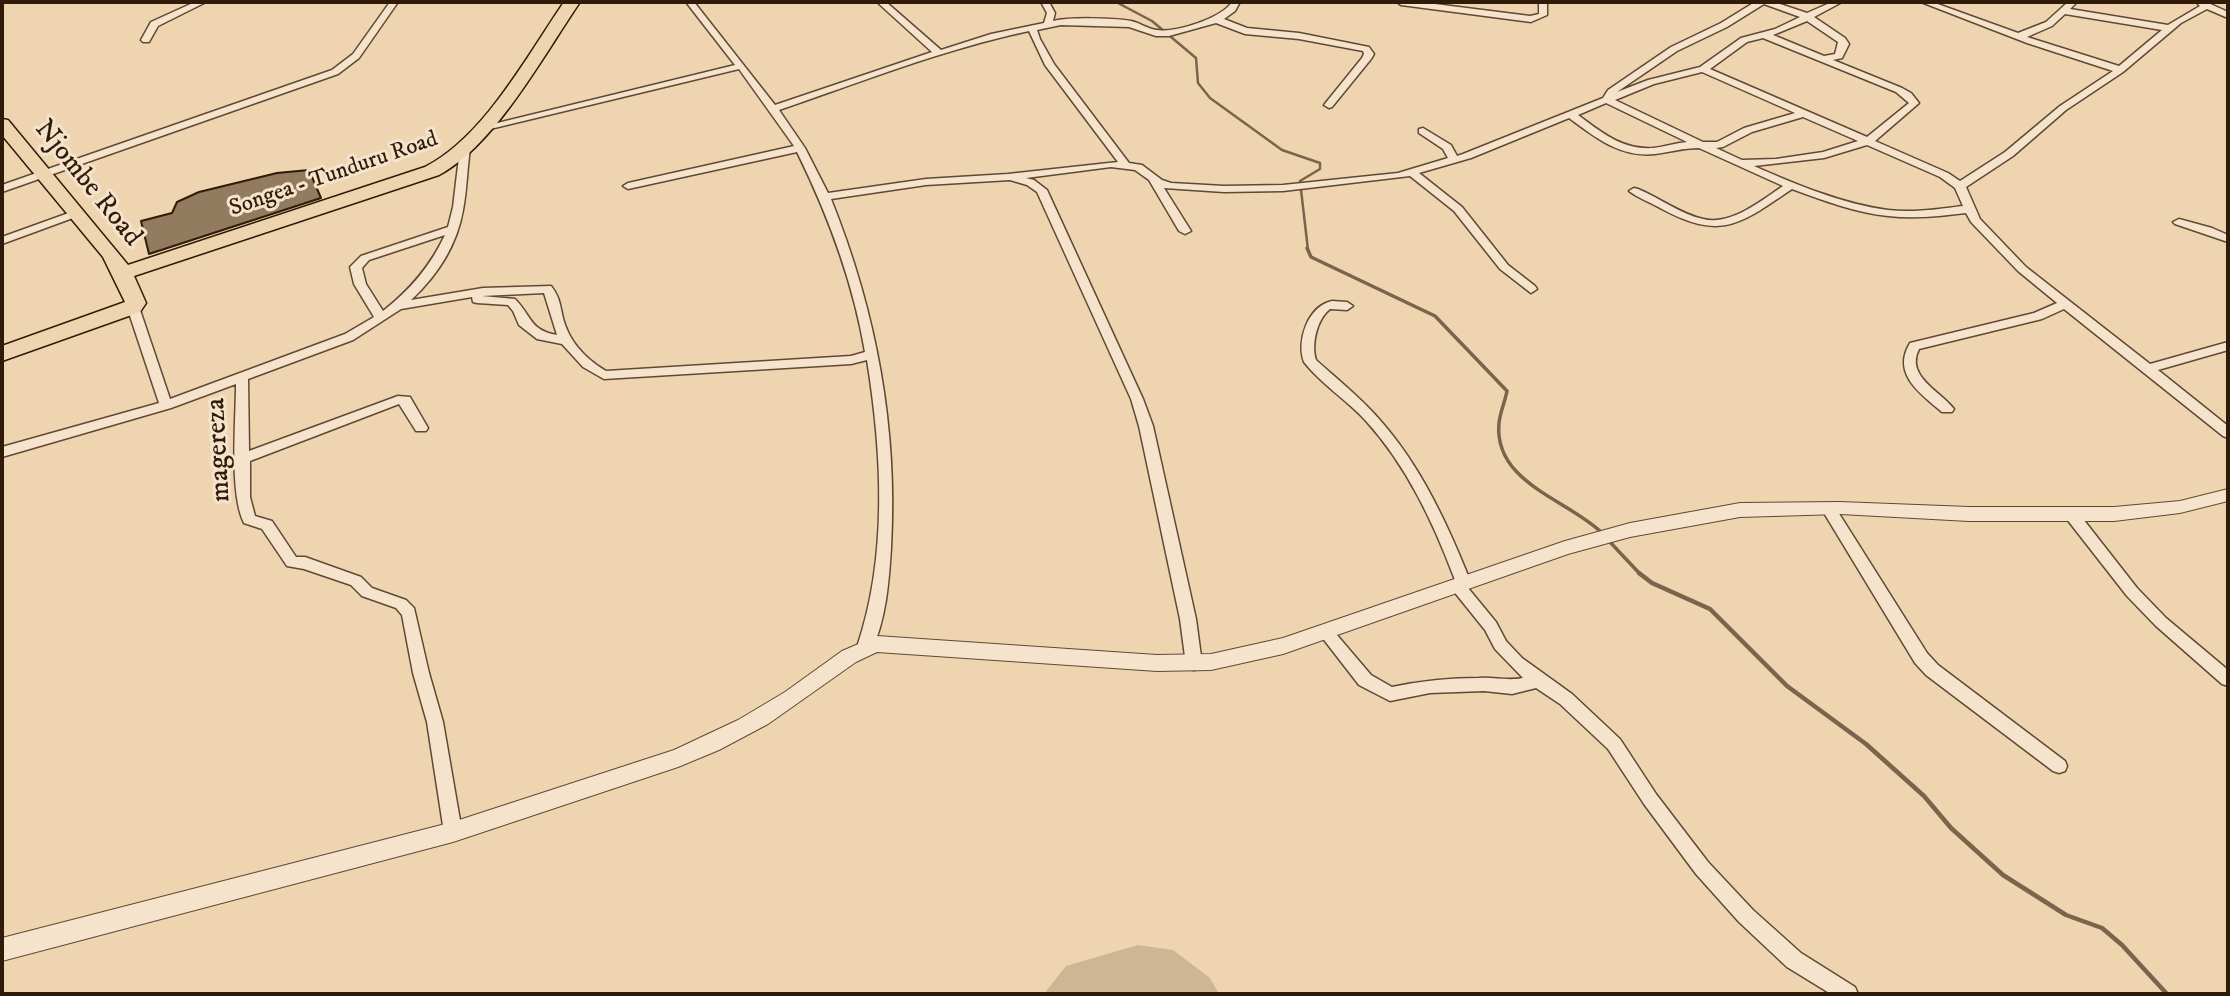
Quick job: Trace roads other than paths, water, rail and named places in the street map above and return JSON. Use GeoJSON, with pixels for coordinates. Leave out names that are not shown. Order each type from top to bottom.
{"type":"FeatureCollection","features":[{"type":"Feature","properties":{"kind":"highway","name":"Songea - Tunduru Road"},"geometry":{"type":"LineString","coordinates":[[123,273],[432,171],[453,160],[486,127],[572,2]]}},
{"type":"Feature","properties":{"kind":"highway","name":"Njombe Road"},"geometry":{"type":"LineString","coordinates":[[5,133],[77,213],[123,273],[136,303],[133,307]]}},
{"type":"Feature","properties":{"kind":"highway"},"geometry":{"type":"LineString","coordinates":[[2,355],[133,307]]}},
{"type":"Feature","properties":{"kind":"street"},"geometry":{"type":"LineString","coordinates":[[146,40],[154,24],[202,2]]}},
{"type":"Feature","properties":{"kind":"street"},"geometry":{"type":"LineString","coordinates":[[2,190],[335,72],[356,57],[394,2]]}},
{"type":"Feature","properties":{"kind":"street"},"geometry":{"type":"LineString","coordinates":[[690,2],[741,66],[800,148],[825,197],[858,292],[884,425],[887,490],[883,565],[875,620],[865,647]]}},
{"type":"Feature","properties":{"kind":"street"},"geometry":{"type":"LineString","coordinates":[[881,2],[939,53]]}},
{"type":"Feature","properties":{"kind":"street"},"geometry":{"type":"LineString","coordinates":[[1045,2],[1051,13],[1048,24]]}},
{"type":"Feature","properties":{"kind":"street"},"geometry":{"type":"LineString","coordinates":[[773,110],[939,53],[1032,27],[1073,22],[1130,24],[1165,33],[1217,20],[1232,9],[1236,2]]}},
{"type":"Feature","properties":{"kind":"street"},"geometry":{"type":"LineString","coordinates":[[1401,2],[1531,19],[1544,15],[1543,2]]}},
{"type":"Feature","properties":{"kind":"street"},"geometry":{"type":"LineString","coordinates":[[1607,100],[1611,92],[1674,49],[1724,25],[1763,2],[1806,16],[1844,44],[1839,57],[1824,59]]}},
{"type":"Feature","properties":{"kind":"street"},"geometry":{"type":"LineString","coordinates":[[1153,178],[1180,187],[1283,188],[1386,179],[1412,173],[1454,160],[1651,82],[1703,69],[1744,40],[1764,35],[1838,2]]}},
{"type":"Feature","properties":{"kind":"street"},"geometry":{"type":"LineString","coordinates":[[1925,2],[2120,70]]}},
{"type":"Feature","properties":{"kind":"street"},"geometry":{"type":"LineString","coordinates":[[2020,36],[2049,24],[2073,2]]}},
{"type":"Feature","properties":{"kind":"street"},"geometry":{"type":"LineString","coordinates":[[1960,186],[2010,154],[2063,108],[2120,70],[2170,28],[2207,3],[2228,15]]}},
{"type":"Feature","properties":{"kind":"street"},"geometry":{"type":"LineString","coordinates":[[2063,11],[2170,28]]}},
{"type":"Feature","properties":{"kind":"street"},"geometry":{"type":"LineString","coordinates":[[1217,20],[1245,31],[1299,36],[1366,49],[1369,54],[1366,59],[1329,105]]}},
{"type":"Feature","properties":{"kind":"street"},"geometry":{"type":"LineString","coordinates":[[1032,27],[1035,39],[1050,65],[1125,164]]}},
{"type":"Feature","properties":{"kind":"street"},"geometry":{"type":"LineString","coordinates":[[1736,163],[1776,162],[1824,155],[1869,141],[1911,107],[1913,101],[1899,90],[1764,35]]}},
{"type":"Feature","properties":{"kind":"street"},"geometry":{"type":"LineString","coordinates":[[486,127],[741,66]]}},
{"type":"Feature","properties":{"kind":"street"},"geometry":{"type":"LineString","coordinates":[[1703,69],[1801,114],[1932,168],[1960,186],[1975,220],[2022,268],[2228,433]]}},
{"type":"Feature","properties":{"kind":"street"},"geometry":{"type":"LineString","coordinates":[[1607,100],[1665,125],[1736,163],[1822,196],[1888,213],[1968,209]]}},
{"type":"Feature","properties":{"kind":"street"},"geometry":{"type":"LineString","coordinates":[[1571,115],[1599,137],[1624,148],[1661,151],[1684,145],[1719,145],[1748,130],[1801,114]]}},
{"type":"Feature","properties":{"kind":"street"},"geometry":{"type":"LineString","coordinates":[[1423,131],[1447,148],[1454,160]]}},
{"type":"Feature","properties":{"kind":"street"},"geometry":{"type":"LineString","coordinates":[[628,186],[800,148]]}},
{"type":"Feature","properties":{"kind":"street"},"geometry":{"type":"LineString","coordinates":[[2,452],[166,405],[242,378],[349,337],[397,306],[436,268],[448,247],[457,212],[465,149]]}},
{"type":"Feature","properties":{"kind":"street"},"geometry":{"type":"LineString","coordinates":[[825,197],[926,183],[1125,164],[1145,170],[1153,178],[1185,231]]}},
{"type":"Feature","properties":{"kind":"street"},"geometry":{"type":"LineString","coordinates":[[1412,173],[1458,209],[1504,267],[1531,289]]}},
{"type":"Feature","properties":{"kind":"street"},"geometry":{"type":"LineString","coordinates":[[1008,177],[1030,182],[1042,190],[1137,399],[1149,437],[1188,619],[1194,664]]}},
{"type":"Feature","properties":{"kind":"street"},"geometry":{"type":"LineString","coordinates":[[1634,191],[1708,224],[1725,221],[1754,209],[1791,185]]}},
{"type":"Feature","properties":{"kind":"street"},"geometry":{"type":"LineString","coordinates":[[2,241],[77,213]]}},
{"type":"Feature","properties":{"kind":"street"},"geometry":{"type":"LineString","coordinates":[[2179,222],[2228,239]]}},
{"type":"Feature","properties":{"kind":"street"},"geometry":{"type":"LineString","coordinates":[[380,317],[360,284],[356,267],[373,255],[453,229]]}},
{"type":"Feature","properties":{"kind":"street"},"geometry":{"type":"LineString","coordinates":[[397,306],[483,292],[547,289],[553,295],[556,316],[567,341],[586,365],[604,375],[851,360],[871,354]]}},
{"type":"Feature","properties":{"kind":"street"},"geometry":{"type":"LineString","coordinates":[[458,296],[510,302],[519,310],[523,322],[541,336],[567,341]]}},
{"type":"Feature","properties":{"kind":"street"},"geometry":{"type":"LineString","coordinates":[[1947,409],[1918,382],[1909,369],[1909,352],[1914,346],[2038,316],[2065,304]]}},
{"type":"Feature","properties":{"kind":"street"},"geometry":{"type":"LineString","coordinates":[[1347,306],[1325,306],[1317,312],[1308,338],[1310,362],[1362,410],[1390,443],[1447,538],[1461,584],[1491,626],[1500,645],[1516,663],[1566,699],[1614,744],[1650,799],[1702,868],[1746,916],[1794,960],[1848,994]]}},
{"type":"Feature","properties":{"kind":"street"},"geometry":{"type":"LineString","coordinates":[[133,307],[166,405]]}},
{"type":"Feature","properties":{"kind":"street"},"geometry":{"type":"LineString","coordinates":[[2148,369],[2228,346]]}},
{"type":"Feature","properties":{"kind":"street","name":"magereza"},"geometry":{"type":"LineString","coordinates":[[242,378],[243,497],[249,519],[267,525],[292,562],[306,564],[355,581],[367,592],[401,604],[409,611],[421,673],[435,722],[453,832]]}},
{"type":"Feature","properties":{"kind":"street"},"geometry":{"type":"LineString","coordinates":[[244,458],[398,400],[405,400],[421,428]]}},
{"type":"Feature","properties":{"kind":"street"},"geometry":{"type":"LineString","coordinates":[[2,950],[453,832],[709,746],[767,713],[865,647],[888,644],[1194,664],[1231,659],[1326,632],[1584,542],[1630,530],[1740,510],[1828,508],[1969,514],[2114,514],[2167,508],[2228,495]]}},
{"type":"Feature","properties":{"kind":"street"},"geometry":{"type":"LineString","coordinates":[[1828,508],[1932,670],[2059,766]]}},
{"type":"Feature","properties":{"kind":"street"},"geometry":{"type":"LineString","coordinates":[[2071,514],[2132,592],[2161,622],[2228,679]]}},
{"type":"Feature","properties":{"kind":"street"},"geometry":{"type":"LineString","coordinates":[[1326,632],[1365,680],[1390,694],[1430,686],[1484,684],[1511,687],[1538,681]]}},
{"type":"Feature","properties":{"kind":"street"},"geometry":{"type":"LineString","coordinates":[[1511,687],[1516,663]]}},
{"type":"Feature","properties":{"kind":"waterway"},"geometry":{"type":"LineString","coordinates":[[1116,2],[1152,21],[1196,58],[1198,83],[1210,98],[1282,150],[1320,163],[1320,169],[1300,181],[1308,250]]}},
{"type":"Feature","properties":{"kind":"waterway"},"geometry":{"type":"LineString","coordinates":[[1307,248],[1311,257],[1435,316],[1507,391],[1499,423],[1500,444],[1508,461],[1536,488],[1602,533]]}},
{"type":"Feature","properties":{"kind":"waterway"},"geometry":{"type":"LineString","coordinates":[[1609,541],[1639,573]]}},
{"type":"Feature","properties":{"kind":"waterway"},"geometry":{"type":"LineString","coordinates":[[1639,573],[1652,583],[1710,609],[1787,686],[1866,744],[1924,796],[1951,828],[2003,875],[2066,915],[2102,928],[2122,945],[2167,994]]}}]}
